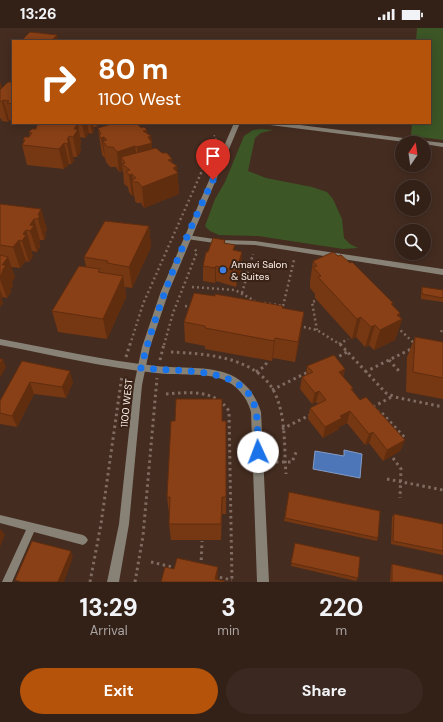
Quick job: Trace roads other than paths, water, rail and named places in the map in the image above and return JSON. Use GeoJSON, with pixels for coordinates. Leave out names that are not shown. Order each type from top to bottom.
{"type":"FeatureCollection","features":[{"type":"Feature","properties":{"kind":"street","name":"1100 WEST"},"geometry":{"type":"LineString","coordinates":[[113,582],[124,524],[141,368],[158,310],[187,237],[237,124]]}},
{"type":"Feature","properties":{"kind":"street"},"geometry":{"type":"LineString","coordinates":[[278,124],[443,145]]}},
{"type":"Feature","properties":{"kind":"street"},"geometry":{"type":"LineString","coordinates":[[187,237],[221,242],[255,243],[443,272]]}},
{"type":"Feature","properties":{"kind":"street"},"geometry":{"type":"LineString","coordinates":[[0,342],[110,364],[206,373],[222,376],[242,388],[254,402],[256,412],[263,582]]}},
{"type":"Feature","properties":{"kind":"lane"},"geometry":{"type":"LineString","coordinates":[[0,519],[83,540]]}},
{"type":"Feature","properties":{"kind":"lane"},"geometry":{"type":"LineString","coordinates":[[7,582],[32,527]]}},
{"type":"Feature","properties":{"kind":"water"},"geometry":{"type":"Polygon","coordinates":[[[344,450],[362,454],[360,478],[313,469],[315,451],[344,456],[344,450]]]}},
{"type":"Feature","properties":{"kind":"place","name":"Amavi Salon & Suites"},"geometry":{"type":"Point","coordinates":[223,270]}}]}
